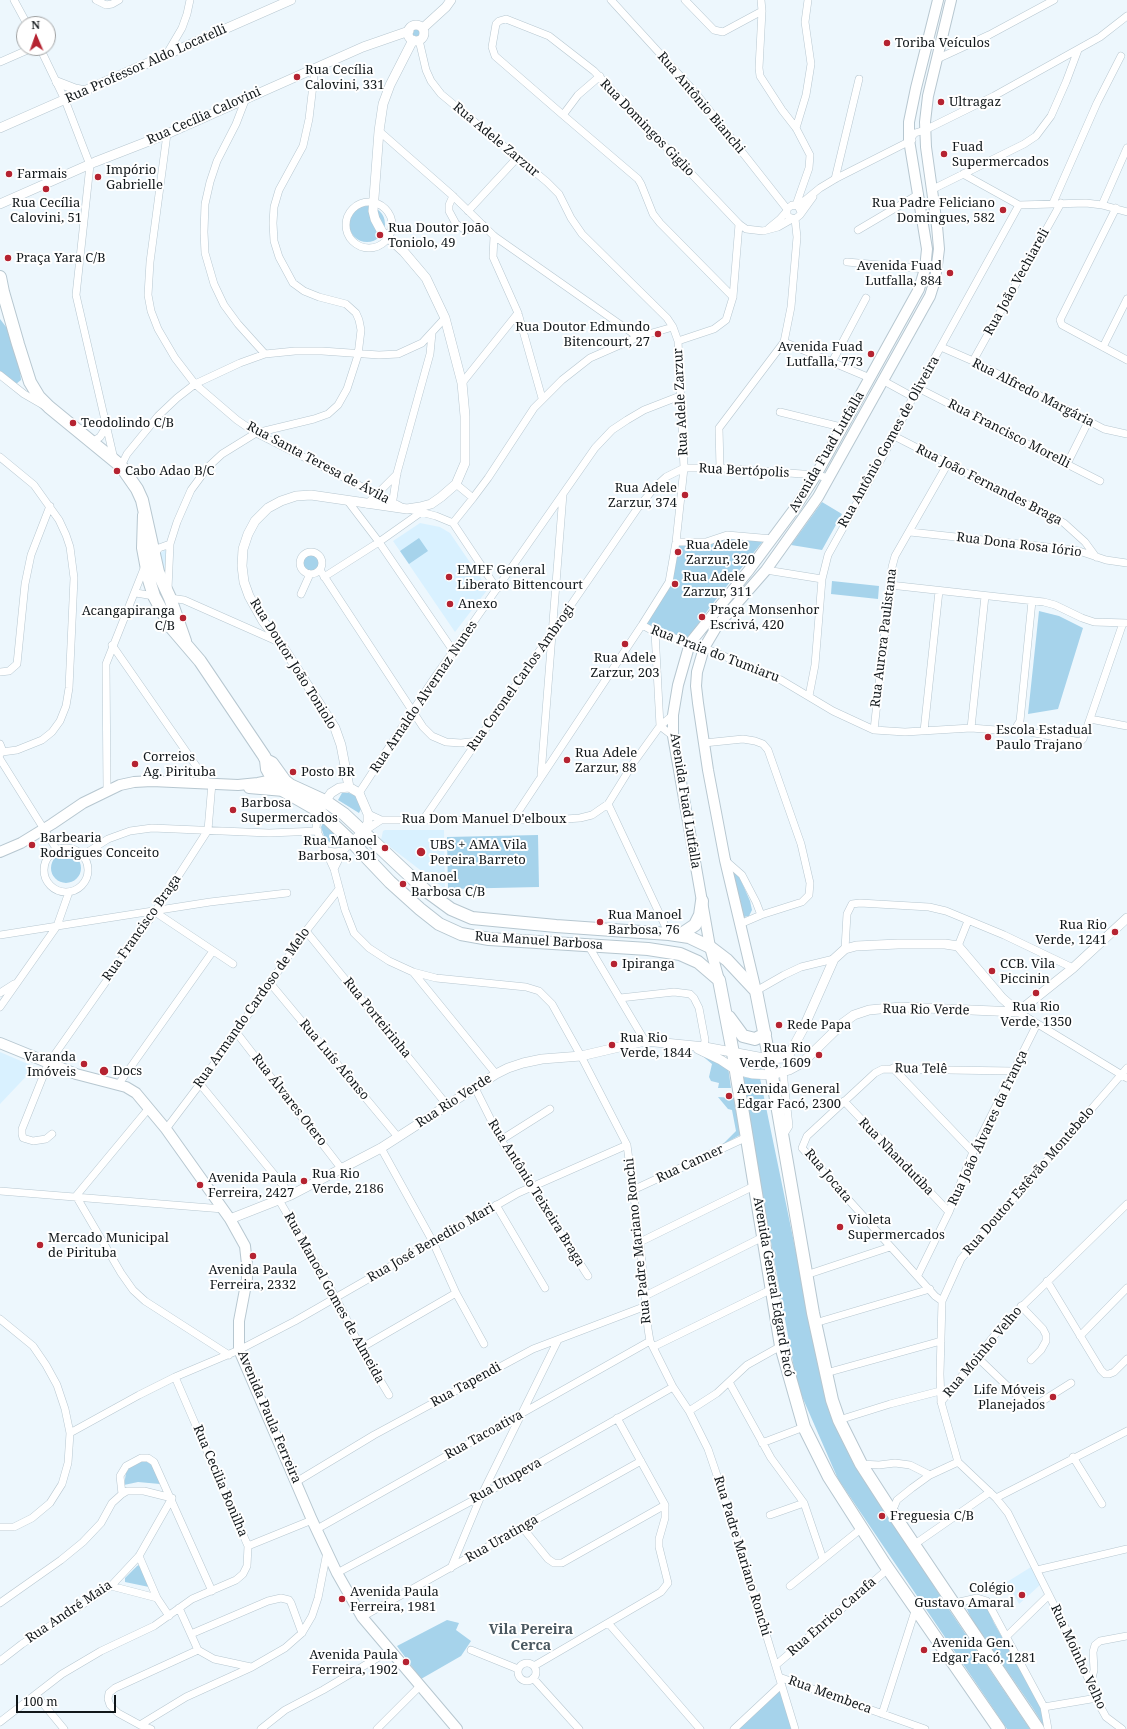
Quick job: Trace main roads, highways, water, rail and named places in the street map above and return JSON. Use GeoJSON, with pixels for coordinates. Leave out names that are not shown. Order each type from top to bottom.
{"type":"FeatureCollection","features":[{"type":"Feature","properties":{"kind":"main road","name":"Avenida Fuad Lutfalla"},"geometry":{"type":"LineString","coordinates":[[719,980],[710,946],[673,736],[673,715],[678,685],[690,642],[773,539],[816,475],[841,427],[920,289],[925,269],[927,249],[909,140],[911,111],[938,0]]}},
{"type":"Feature","properties":{"kind":"main road","name":"Avenida Fuad Lutfalla"},"geometry":{"type":"LineString","coordinates":[[756,992],[725,860],[704,743],[696,686],[699,662],[704,648],[717,626],[766,570],[807,514],[930,296],[935,280],[939,249],[925,130],[928,96],[951,0]]}},
{"type":"Feature","properties":{"kind":"main road"},"geometry":{"type":"LineString","coordinates":[[0,277],[14,334],[30,382],[39,397],[49,407],[117,462],[137,489],[144,515],[143,548],[158,572],[169,594],[186,643]]}},
{"type":"Feature","properties":{"kind":"main road"},"geometry":{"type":"LineString","coordinates":[[0,315],[14,334]]}},
{"type":"Feature","properties":{"kind":"main road"},"geometry":{"type":"LineString","coordinates":[[150,559],[154,596],[170,626],[200,661],[266,760],[267,769],[273,780],[285,786]]}},
{"type":"Feature","properties":{"kind":"main road"},"geometry":{"type":"LineString","coordinates":[[154,596],[162,599],[169,594]]}},
{"type":"Feature","properties":{"kind":"main road"},"geometry":{"type":"LineString","coordinates":[[266,760],[272,763],[285,786]]}},
{"type":"Feature","properties":{"kind":"main road"},"geometry":{"type":"LineString","coordinates":[[0,852],[21,843],[83,803],[107,790],[134,782],[238,785],[273,780]]}},
{"type":"Feature","properties":{"kind":"main road"},"geometry":{"type":"LineString","coordinates":[[238,785],[249,788],[285,786]]}},
{"type":"Feature","properties":{"kind":"main road","name":"Rua Manuel Barbosa"},"geometry":{"type":"LineString","coordinates":[[285,786],[322,806],[344,814],[425,890],[451,909],[472,918],[674,934],[689,937],[710,946],[727,960],[756,992]]}},
{"type":"Feature","properties":{"kind":"main road","name":"Rua Manuel Barbosa"},"geometry":{"type":"LineString","coordinates":[[322,806],[352,842],[390,882],[439,924],[461,934],[489,939],[648,949],[680,954],[698,962],[719,980]]}},
{"type":"Feature","properties":{"kind":"main road"},"geometry":{"type":"LineString","coordinates":[[674,934],[695,925],[700,915],[702,902]]}},
{"type":"Feature","properties":{"kind":"main road","name":"Avenida General Edgard Facó"},"geometry":{"type":"LineString","coordinates":[[719,980],[736,1070],[762,1237],[781,1346],[804,1427],[829,1477],[888,1569],[999,1729]]}},
{"type":"Feature","properties":{"kind":"main road"},"geometry":{"type":"LineString","coordinates":[[756,992],[769,1059],[778,1074],[782,1137],[806,1275],[832,1400],[839,1420],[861,1464],[872,1481],[891,1501],[892,1512],[955,1603],[1038,1729]]}},
{"type":"Feature","properties":{"kind":"main road"},"geometry":{"type":"LineString","coordinates":[[725,1011],[735,1027],[743,1036],[755,1039],[765,1034]]}},
{"type":"Feature","properties":{"kind":"main road","name":"Avenida Paula Ferreira"},"geometry":{"type":"LineString","coordinates":[[0,1042],[48,1064],[76,1074],[126,1086],[136,1093],[166,1129],[230,1219],[245,1246],[247,1264],[247,1279],[239,1321],[239,1350],[327,1552],[362,1617],[389,1651],[457,1729]]}},
{"type":"Feature","properties":{"kind":"place","name":"Toriba Veículos"},"geometry":{"type":"Point","coordinates":[887,43]}},
{"type":"Feature","properties":{"kind":"place","name":"Rua Cecília Calovini, 331"},"geometry":{"type":"Point","coordinates":[297,77]}},
{"type":"Feature","properties":{"kind":"place","name":"Ultragaz"},"geometry":{"type":"Point","coordinates":[941,102]}},
{"type":"Feature","properties":{"kind":"place","name":"Fuad Supermercados"},"geometry":{"type":"Point","coordinates":[944,154]}},
{"type":"Feature","properties":{"kind":"place","name":"Farmais"},"geometry":{"type":"Point","coordinates":[9,174]}},
{"type":"Feature","properties":{"kind":"place","name":"Impório Gabrielle"},"geometry":{"type":"Point","coordinates":[98,177]}},
{"type":"Feature","properties":{"kind":"place","name":"Rua Cecília Calovini, 51"},"geometry":{"type":"Point","coordinates":[46,189]}},
{"type":"Feature","properties":{"kind":"place","name":"Rua Padre Feliciano Domingues, 582"},"geometry":{"type":"Point","coordinates":[1003,210]}},
{"type":"Feature","properties":{"kind":"place","name":"Rua Doutor João Toniolo, 49"},"geometry":{"type":"Point","coordinates":[380,235]}},
{"type":"Feature","properties":{"kind":"place","name":"Praça Yara C/B"},"geometry":{"type":"Point","coordinates":[8,258]}},
{"type":"Feature","properties":{"kind":"place","name":"Avenida Fuad Lutfalla, 884"},"geometry":{"type":"Point","coordinates":[950,273]}},
{"type":"Feature","properties":{"kind":"place","name":"Rua Doutor Edmundo Bitencourt, 27"},"geometry":{"type":"Point","coordinates":[658,334]}},
{"type":"Feature","properties":{"kind":"place","name":"Avenida Fuad Lutfalla, 773"},"geometry":{"type":"Point","coordinates":[871,354]}},
{"type":"Feature","properties":{"kind":"place","name":"Teodolindo C/B"},"geometry":{"type":"Point","coordinates":[73,423]}},
{"type":"Feature","properties":{"kind":"place","name":"Cabo Adao B/C"},"geometry":{"type":"Point","coordinates":[117,471]}},
{"type":"Feature","properties":{"kind":"place","name":"Rua Adele Zarzur, 374"},"geometry":{"type":"Point","coordinates":[685,495]}},
{"type":"Feature","properties":{"kind":"place","name":"Rua Adele Zarzur, 320"},"geometry":{"type":"Point","coordinates":[678,552]}},
{"type":"Feature","properties":{"kind":"place","name":"EMEF General Liberato Bittencourt"},"geometry":{"type":"Point","coordinates":[449,577]}},
{"type":"Feature","properties":{"kind":"place","name":"Rua Adele Zarzur, 311"},"geometry":{"type":"Point","coordinates":[675,584]}},
{"type":"Feature","properties":{"kind":"place","name":"Anexo"},"geometry":{"type":"Point","coordinates":[450,604]}},
{"type":"Feature","properties":{"kind":"place","name":"Praça Monsenhor Escrivá, 420"},"geometry":{"type":"Point","coordinates":[702,617]}},
{"type":"Feature","properties":{"kind":"place","name":"Acangapiranga C/B"},"geometry":{"type":"Point","coordinates":[183,618]}},
{"type":"Feature","properties":{"kind":"place","name":"Rua Adele Zarzur, 203"},"geometry":{"type":"Point","coordinates":[625,644]}},
{"type":"Feature","properties":{"kind":"place","name":"Escola Estadual Paulo Trajano"},"geometry":{"type":"Point","coordinates":[988,737]}},
{"type":"Feature","properties":{"kind":"place","name":"Rua Adele Zarzur, 88"},"geometry":{"type":"Point","coordinates":[567,760]}},
{"type":"Feature","properties":{"kind":"place","name":"Correios Ag. Pirituba"},"geometry":{"type":"Point","coordinates":[135,764]}},
{"type":"Feature","properties":{"kind":"place","name":"Posto BR"},"geometry":{"type":"Point","coordinates":[293,772]}},
{"type":"Feature","properties":{"kind":"place","name":"Barbosa Supermercados"},"geometry":{"type":"Point","coordinates":[233,810]}},
{"type":"Feature","properties":{"kind":"place","name":"Barbearia Rodrigues Conceito"},"geometry":{"type":"Point","coordinates":[32,845]}},
{"type":"Feature","properties":{"kind":"place","name":"Rua Manoel Barbosa, 301"},"geometry":{"type":"Point","coordinates":[385,848]}},
{"type":"Feature","properties":{"kind":"place","name":"UBS + AMA Vila Pereira Barreto"},"geometry":{"type":"Point","coordinates":[421,852]}},
{"type":"Feature","properties":{"kind":"place","name":"Manoel Barbosa C/B"},"geometry":{"type":"Point","coordinates":[403,884]}},
{"type":"Feature","properties":{"kind":"place","name":"Rua Manoel Barbosa, 76"},"geometry":{"type":"Point","coordinates":[600,922]}},
{"type":"Feature","properties":{"kind":"place","name":"Rua Rio Verde, 1241"},"geometry":{"type":"Point","coordinates":[1115,932]}},
{"type":"Feature","properties":{"kind":"place","name":"Ipiranga"},"geometry":{"type":"Point","coordinates":[614,964]}},
{"type":"Feature","properties":{"kind":"place","name":"CCB. Vila Piccinin"},"geometry":{"type":"Point","coordinates":[992,971]}},
{"type":"Feature","properties":{"kind":"place","name":"Rua Rio Verde, 1350"},"geometry":{"type":"Point","coordinates":[1036,993]}},
{"type":"Feature","properties":{"kind":"place","name":"Rede Papa"},"geometry":{"type":"Point","coordinates":[779,1025]}},
{"type":"Feature","properties":{"kind":"place","name":"Rua Rio Verde, 1844"},"geometry":{"type":"Point","coordinates":[612,1045]}},
{"type":"Feature","properties":{"kind":"place","name":"Rua Rio Verde, 1609"},"geometry":{"type":"Point","coordinates":[819,1055]}},
{"type":"Feature","properties":{"kind":"place","name":"Varanda Imóveis"},"geometry":{"type":"Point","coordinates":[84,1064]}},
{"type":"Feature","properties":{"kind":"place","name":"Docs"},"geometry":{"type":"Point","coordinates":[104,1071]}},
{"type":"Feature","properties":{"kind":"place","name":"Avenida General Edgar Facó, 2300"},"geometry":{"type":"Point","coordinates":[729,1096]}},
{"type":"Feature","properties":{"kind":"place","name":"Rua Rio Verde, 2186"},"geometry":{"type":"Point","coordinates":[304,1181]}},
{"type":"Feature","properties":{"kind":"place","name":"Avenida Paula Ferreira, 2427"},"geometry":{"type":"Point","coordinates":[200,1185]}},
{"type":"Feature","properties":{"kind":"place","name":"Violeta Supermercados"},"geometry":{"type":"Point","coordinates":[840,1227]}},
{"type":"Feature","properties":{"kind":"place","name":"Mercado Municipal de Pirituba"},"geometry":{"type":"Point","coordinates":[40,1245]}},
{"type":"Feature","properties":{"kind":"place","name":"Avenida Paula Ferreira, 2332"},"geometry":{"type":"Point","coordinates":[253,1256]}},
{"type":"Feature","properties":{"kind":"place","name":"Life Móveis Planejados"},"geometry":{"type":"Point","coordinates":[1053,1397]}},
{"type":"Feature","properties":{"kind":"place","name":"Freguesia C/B"},"geometry":{"type":"Point","coordinates":[882,1516]}},
{"type":"Feature","properties":{"kind":"place","name":"Colégio Gustavo Amaral"},"geometry":{"type":"Point","coordinates":[1022,1595]}},
{"type":"Feature","properties":{"kind":"place","name":"Avenida Paula Ferreira, 1981"},"geometry":{"type":"Point","coordinates":[342,1599]}},
{"type":"Feature","properties":{"kind":"place","name":"Avenida Gen. Edgar Facó, 1281"},"geometry":{"type":"Point","coordinates":[924,1650]}},
{"type":"Feature","properties":{"kind":"place","name":"Avenida Paula Ferreira, 1902"},"geometry":{"type":"Point","coordinates":[406,1662]}},
{"type":"Feature","properties":{"kind":"district","name":"Vila Pereira Cerca"},"geometry":{"type":"Point","coordinates":[531,1638]}}]}
